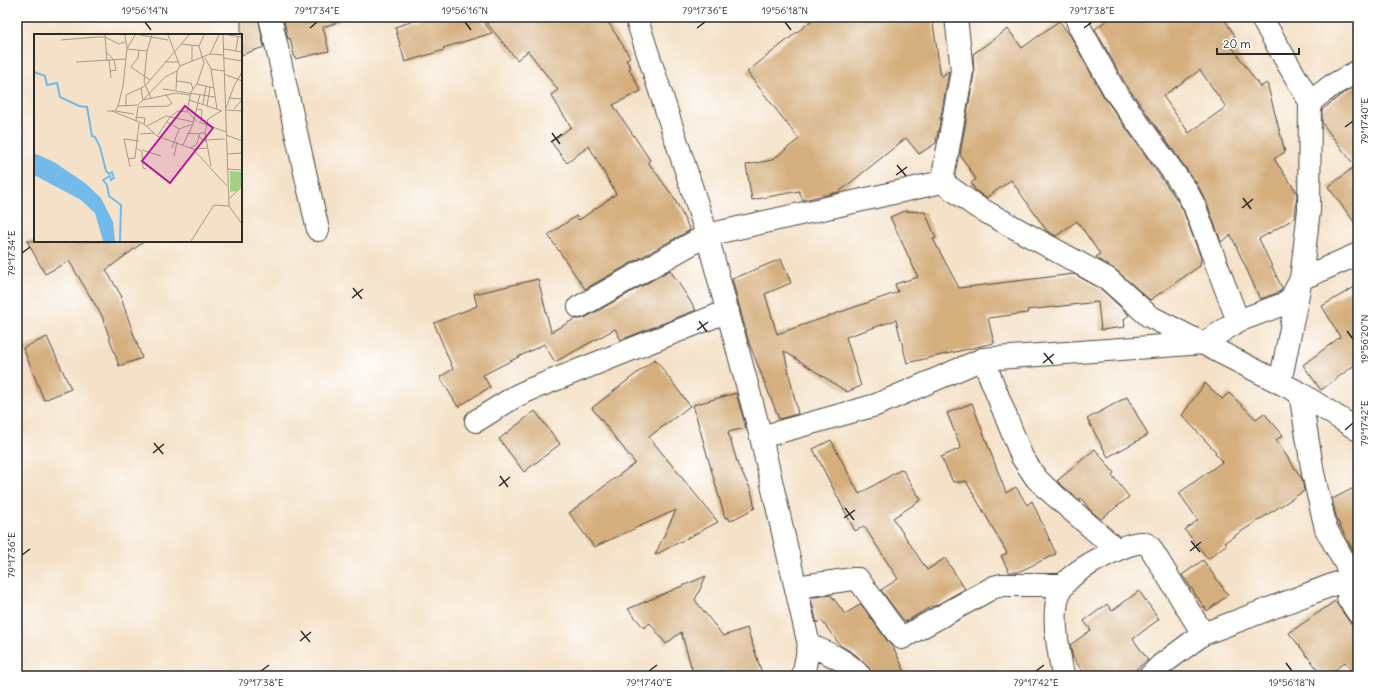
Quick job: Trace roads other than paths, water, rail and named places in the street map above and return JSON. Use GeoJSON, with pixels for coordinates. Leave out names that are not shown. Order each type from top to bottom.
{"type":"FeatureCollection","features":[{"type":"Feature","properties":{"kind":"street"},"geometry":{"type":"LineString","coordinates":[[270,17],[318,230]]}},
{"type":"Feature","properties":{"kind":"street"},"geometry":{"type":"LineString","coordinates":[[636,17],[707,235],[761,437],[809,645],[803,676]]}},
{"type":"Feature","properties":{"kind":"street"},"geometry":{"type":"LineString","coordinates":[[942,182],[962,71],[956,17]]}},
{"type":"Feature","properties":{"kind":"street"},"geometry":{"type":"LineString","coordinates":[[1076,17],[1080,28],[1114,90],[1186,190],[1194,205],[1238,321]]}},
{"type":"Feature","properties":{"kind":"street"},"geometry":{"type":"LineString","coordinates":[[1262,17],[1310,102],[1308,210],[1301,279],[1280,383]]}},
{"type":"Feature","properties":{"kind":"street"},"geometry":{"type":"LineString","coordinates":[[1310,102],[1331,86],[1358,71]]}},
{"type":"Feature","properties":{"kind":"street"},"geometry":{"type":"LineString","coordinates":[[579,307],[707,235],[942,182],[977,207],[1070,260],[1108,279],[1149,316],[1353,421]]}},
{"type":"Feature","properties":{"kind":"street"},"geometry":{"type":"LineString","coordinates":[[761,437],[876,405],[983,359],[1204,343],[1238,321],[1289,302],[1301,279],[1358,254]]}},
{"type":"Feature","properties":{"kind":"street"},"geometry":{"type":"LineString","coordinates":[[476,422],[516,396],[529,390],[728,311]]}},
{"type":"Feature","properties":{"kind":"street"},"geometry":{"type":"LineString","coordinates":[[983,359],[1022,457],[1030,469],[1045,488],[1116,549]]}},
{"type":"Feature","properties":{"kind":"street"},"geometry":{"type":"LineString","coordinates":[[1300,393],[1313,473],[1326,529],[1356,576]]}},
{"type":"Feature","properties":{"kind":"street"},"geometry":{"type":"LineString","coordinates":[[1063,676],[1057,637],[1056,616],[1059,593],[1070,578],[1116,549],[1140,543],[1144,543],[1150,547],[1203,634]]}},
{"type":"Feature","properties":{"kind":"street"},"geometry":{"type":"LineString","coordinates":[[1356,576],[1348,598],[1358,613]]}},
{"type":"Feature","properties":{"kind":"street"},"geometry":{"type":"LineString","coordinates":[[1150,676],[1161,665],[1203,634],[1356,576]]}},
{"type":"Feature","properties":{"kind":"street"},"geometry":{"type":"LineString","coordinates":[[796,587],[853,579],[858,580],[902,638],[994,587],[1002,585],[1064,585]]}},
{"type":"Feature","properties":{"kind":"street"},"geometry":{"type":"LineString","coordinates":[[809,645],[843,661],[855,669],[860,676]]}}]}
